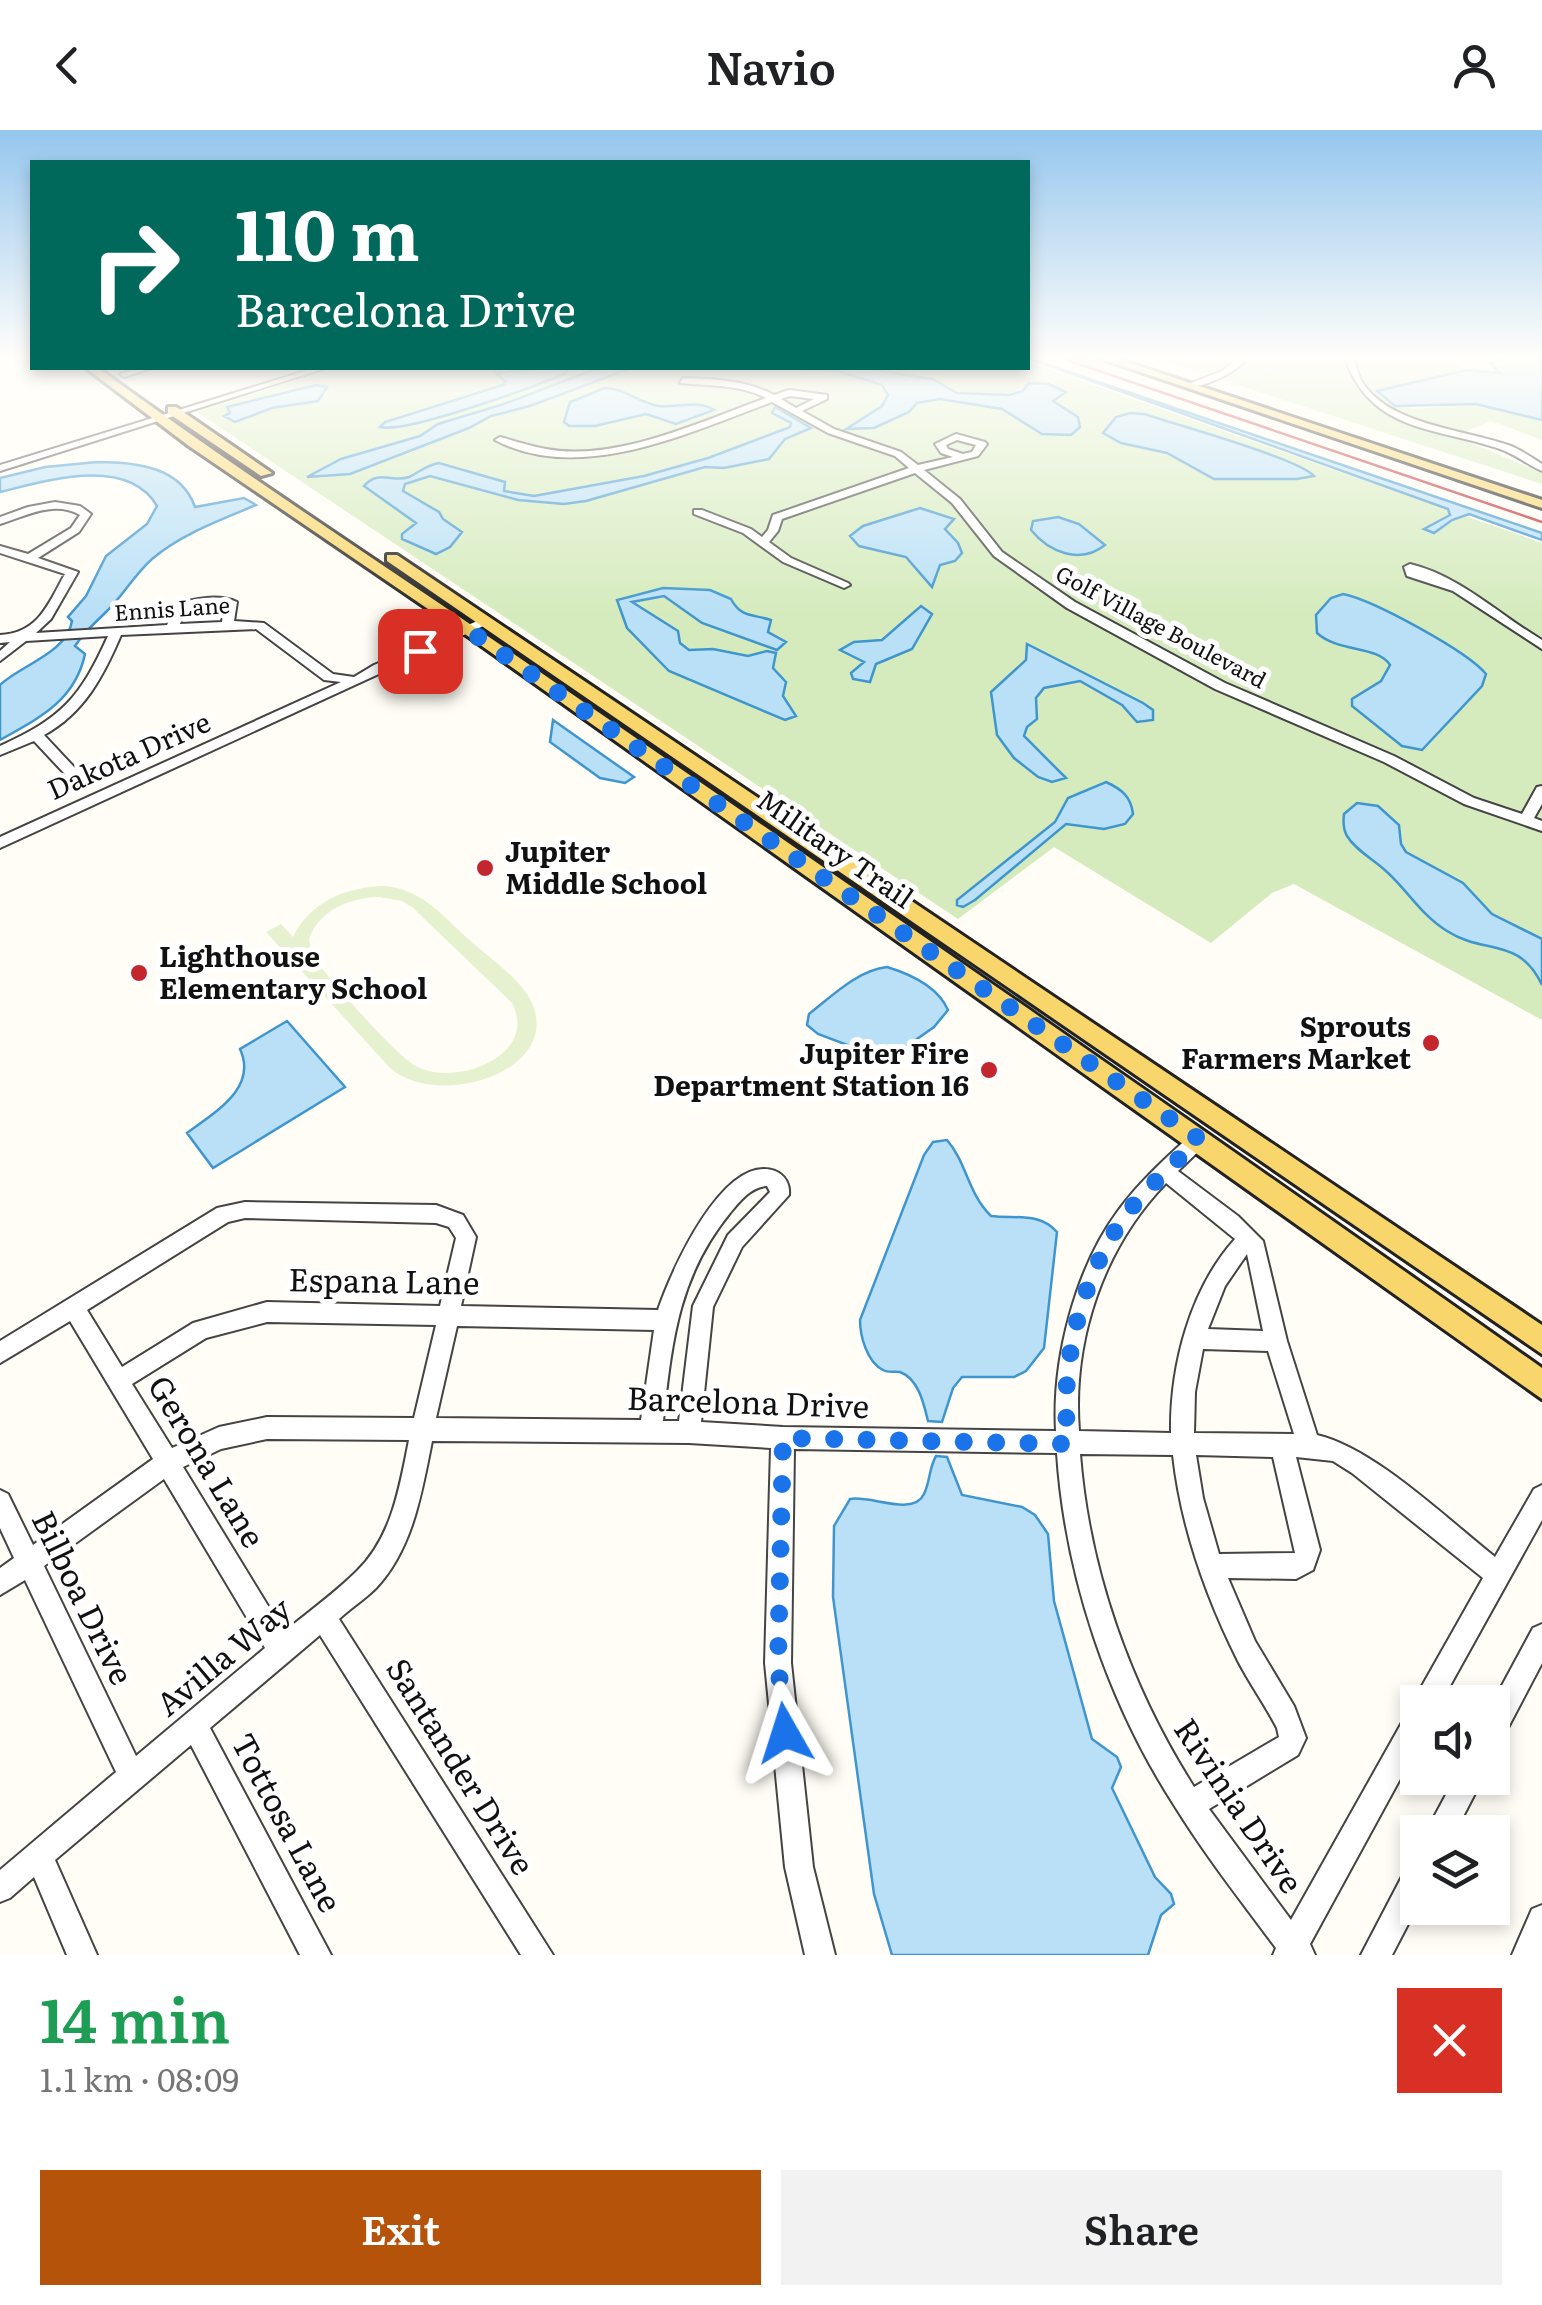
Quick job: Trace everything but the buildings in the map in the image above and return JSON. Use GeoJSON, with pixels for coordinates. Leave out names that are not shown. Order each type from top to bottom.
{"type":"FeatureCollection","features":[{"type":"Feature","properties":{"kind":"main road","name":"Military Trail"},"geometry":{"type":"LineString","coordinates":[[210,443],[1542,1341]]}},
{"type":"Feature","properties":{"kind":"main road","name":"Military Trail"},"geometry":{"type":"LineString","coordinates":[[216,443],[276,480]]}},
{"type":"Feature","properties":{"kind":"main road"},"geometry":{"type":"LineString","coordinates":[[1366,443],[1542,504]]}},
{"type":"Feature","properties":{"kind":"main road"},"geometry":{"type":"LineString","coordinates":[[1380,443],[1542,495]]}},
{"type":"Feature","properties":{"kind":"main road"},"geometry":{"type":"LineString","coordinates":[[291,490],[306,500]]}},
{"type":"Feature","properties":{"kind":"main road","name":"Military Trail"},"geometry":{"type":"LineString","coordinates":[[382,551],[477,626],[1542,1385]]}},
{"type":"Feature","properties":{"kind":"street"},"geometry":{"type":"LineString","coordinates":[[0,464],[68,443]]}},
{"type":"Feature","properties":{"kind":"street"},"geometry":{"type":"LineString","coordinates":[[512,443],[549,453],[550,459],[559,461],[648,443]]}},
{"type":"Feature","properties":{"kind":"street","name":"Golf Village Boulevard"},"geometry":{"type":"LineString","coordinates":[[865,443],[898,454],[956,501],[998,554],[1080,610],[1074,620],[1177,674],[1196,672],[1393,760],[1469,802],[1542,826]]}},
{"type":"Feature","properties":{"kind":"street"},"geometry":{"type":"LineString","coordinates":[[1489,443],[1507,448],[1542,468]]}},
{"type":"Feature","properties":{"kind":"street"},"geometry":{"type":"LineString","coordinates":[[743,528],[959,455]]}},
{"type":"Feature","properties":{"kind":"street"},"geometry":{"type":"LineString","coordinates":[[0,520],[56,506],[76,507],[86,514],[75,530],[30,558]]}},
{"type":"Feature","properties":{"kind":"street"},"geometry":{"type":"LineString","coordinates":[[698,512],[743,528],[787,560],[844,585]]}},
{"type":"Feature","properties":{"kind":"street"},"geometry":{"type":"LineString","coordinates":[[763,542],[773,531],[777,517]]}},
{"type":"Feature","properties":{"kind":"street"},"geometry":{"type":"LineString","coordinates":[[0,549],[72,572],[56,606],[0,656]]}},
{"type":"Feature","properties":{"kind":"street"},"geometry":{"type":"LineString","coordinates":[[0,560],[15,554]]}},
{"type":"Feature","properties":{"kind":"street"},"geometry":{"type":"LineString","coordinates":[[1455,588],[1542,645]]}},
{"type":"Feature","properties":{"kind":"street"},"geometry":{"type":"LineString","coordinates":[[172,629],[180,608],[192,603],[231,602],[227,625]]}},
{"type":"Feature","properties":{"kind":"street","name":"Ennis Lane"},"geometry":{"type":"LineString","coordinates":[[0,639],[260,626],[331,683]]}},
{"type":"Feature","properties":{"kind":"street","name":"Dakota Drive"},"geometry":{"type":"LineString","coordinates":[[0,843],[477,626]]}},
{"type":"Feature","properties":{"kind":"street"},"geometry":{"type":"LineString","coordinates":[[0,750],[35,734],[72,710],[87,694],[116,632]]}},
{"type":"Feature","properties":{"kind":"street","name":"Dakota Drive"},"geometry":{"type":"LineString","coordinates":[[280,716],[282,711],[331,683],[386,667]]}},
{"type":"Feature","properties":{"kind":"street"},"geometry":{"type":"LineString","coordinates":[[35,734],[83,786]]}},
{"type":"Feature","properties":{"kind":"street"},"geometry":{"type":"LineString","coordinates":[[1525,822],[1542,790]]}},
{"type":"Feature","properties":{"kind":"street"},"geometry":{"type":"LineString","coordinates":[[1095,1067],[1115,1051]]}},
{"type":"Feature","properties":{"kind":"street","name":"Rivinia Drive"},"geometry":{"type":"LineString","coordinates":[[1199,1139],[1137,1201],[1112,1235],[1092,1280],[1078,1320],[1066,1380],[1067,1444],[1091,1590],[1150,1738],[1294,1952]]}},
{"type":"Feature","properties":{"kind":"street"},"geometry":{"type":"LineString","coordinates":[[1165,1172],[1256,1247],[1276,1341],[1309,1446]]}},
{"type":"Feature","properties":{"kind":"street"},"geometry":{"type":"LineString","coordinates":[[650,1431],[667,1310],[687,1259],[720,1210],[751,1180],[772,1178],[780,1186],[779,1195],[736,1241],[704,1306],[689,1432]]}},
{"type":"Feature","properties":{"kind":"street","name":"Avilla Way"},"geometry":{"type":"LineString","coordinates":[[0,1353],[224,1214],[245,1210],[436,1214],[456,1221],[466,1238],[411,1498],[388,1557],[0,1888]]}},
{"type":"Feature","properties":{"kind":"street"},"geometry":{"type":"LineString","coordinates":[[1191,1804],[1289,1746],[1293,1738],[1246,1650],[1211,1566],[1183,1445],[1184,1406],[1195,1340],[1217,1281],[1249,1238]]}},
{"type":"Feature","properties":{"kind":"street","name":"Gerona Lane"},"geometry":{"type":"LineString","coordinates":[[74,1306],[281,1652]]}},
{"type":"Feature","properties":{"kind":"street","name":"Espana Lane"},"geometry":{"type":"LineString","coordinates":[[120,1380],[201,1330],[267,1312],[450,1315],[704,1306]]}},
{"type":"Feature","properties":{"kind":"street"},"geometry":{"type":"LineString","coordinates":[[1195,1340],[1276,1341]]}},
{"type":"Feature","properties":{"kind":"street","name":"Barcelona Drive"},"geometry":{"type":"LineString","coordinates":[[0,1583],[170,1461],[219,1438],[267,1428],[650,1431],[783,1438],[1309,1446],[1337,1452],[1360,1465],[1497,1574]]}},
{"type":"Feature","properties":{"kind":"street"},"geometry":{"type":"LineString","coordinates":[[783,1438],[778,1663],[799,1867],[820,1955]]}},
{"type":"Feature","properties":{"kind":"street"},"geometry":{"type":"LineString","coordinates":[[1211,1566],[1296,1567],[1304,1561],[1308,1550],[1282,1446]]}},
{"type":"Feature","properties":{"kind":"street"},"geometry":{"type":"LineString","coordinates":[[1435,1685],[1542,1497]]}},
{"type":"Feature","properties":{"kind":"street","name":"Bilboa Drive"},"geometry":{"type":"LineString","coordinates":[[0,1502],[132,1776]]}},
{"type":"Feature","properties":{"kind":"street","name":"Santander Drive"},"geometry":{"type":"LineString","coordinates":[[323,1616],[538,1955]]}},
{"type":"Feature","properties":{"kind":"street"},"geometry":{"type":"LineString","coordinates":[[1510,1698],[1542,1637]]}},
{"type":"Feature","properties":{"kind":"street","name":"Tottosa Lane"},"geometry":{"type":"LineString","coordinates":[[194,1724],[316,1955]]}},
{"type":"Feature","properties":{"kind":"street"},"geometry":{"type":"LineString","coordinates":[[1294,1952],[1400,1753]]}},
{"type":"Feature","properties":{"kind":"street"},"geometry":{"type":"LineString","coordinates":[[39,1855],[82,1955]]}},
{"type":"Feature","properties":{"kind":"street"},"geometry":{"type":"LineString","coordinates":[[1376,1955],[1400,1909]]}},
{"type":"Feature","properties":{"kind":"street"},"geometry":{"type":"LineString","coordinates":[[1526,1955],[1542,1919]]}},
{"type":"Feature","properties":{"kind":"green space"},"geometry":{"type":"Polygon","coordinates":[[[244,443],[1258,443],[1542,543],[1542,1020],[1294,884],[1272,893],[1211,943],[1054,847],[958,919],[244,443]]]}},
{"type":"Feature","properties":{"kind":"green space"},"geometry":{"type":"Polygon","coordinates":[[[1417,443],[1471,443],[1542,473],[1542,484],[1417,443]]]}},
{"type":"Feature","properties":{"kind":"green space"},"geometry":{"type":"Polygon","coordinates":[[[384,886],[420,897],[527,994],[536,1027],[529,1048],[513,1065],[490,1077],[463,1084],[436,1085],[411,1080],[390,1068],[266,932],[281,924],[293,937],[309,914],[331,899],[356,889],[384,886]],[[368,898],[337,907],[314,929],[309,939],[312,956],[377,1031],[414,1065],[450,1073],[488,1063],[504,1052],[514,1038],[517,1022],[512,1003],[402,901],[368,898]]]}},
{"type":"Feature","properties":{"kind":"water"},"geometry":{"type":"Polygon","coordinates":[[[395,443],[430,443],[350,474],[307,477],[341,459],[395,443]]]}},
{"type":"Feature","properties":{"kind":"water"},"geometry":{"type":"Polygon","coordinates":[[[747,443],[782,443],[769,459],[724,468],[705,467],[564,504],[518,500],[430,476],[405,484],[403,491],[439,512],[462,532],[450,547],[436,554],[402,539],[402,534],[416,523],[364,486],[380,477],[409,477],[439,463],[505,482],[504,491],[534,496],[644,476],[747,443]]]}},
{"type":"Feature","properties":{"kind":"water"},"geometry":{"type":"Polygon","coordinates":[[[1122,443],[1235,443],[1286,461],[1314,476],[1214,479],[1167,453],[1122,443]]]}},
{"type":"Feature","properties":{"kind":"water"},"geometry":{"type":"Polygon","coordinates":[[[1265,443],[1278,443],[1542,533],[1542,540],[1469,514],[1434,533],[1424,529],[1450,515],[1448,509],[1265,443]]]}},
{"type":"Feature","properties":{"kind":"water"},"geometry":{"type":"Polygon","coordinates":[[[127,463],[168,475],[179,483],[195,507],[244,498],[256,505],[188,535],[152,559],[75,646],[85,654],[64,696],[41,716],[0,740],[0,685],[62,642],[72,621],[68,617],[86,596],[106,556],[147,524],[157,506],[143,490],[106,476],[62,478],[0,492],[0,478],[45,467],[127,463]]]}},
{"type":"Feature","properties":{"kind":"water"},"geometry":{"type":"Polygon","coordinates":[[[920,508],[954,519],[945,529],[962,553],[955,561],[940,565],[932,587],[906,557],[859,546],[850,536],[863,526],[920,508]]]}},
{"type":"Feature","properties":{"kind":"water"},"geometry":{"type":"Polygon","coordinates":[[[1058,517],[1079,524],[1105,545],[1085,554],[1065,553],[1031,530],[1033,521],[1058,517]]]}},
{"type":"Feature","properties":{"kind":"water"},"geometry":{"type":"Polygon","coordinates":[[[663,588],[710,590],[731,599],[743,612],[771,620],[768,632],[786,642],[777,650],[702,623],[664,596],[632,602],[678,631],[680,643],[689,650],[713,649],[748,656],[776,653],[773,668],[786,682],[783,696],[796,716],[785,720],[669,671],[627,628],[617,600],[663,588]]]}},
{"type":"Feature","properties":{"kind":"water"},"geometry":{"type":"Polygon","coordinates":[[[1343,594],[1419,628],[1486,674],[1482,686],[1422,750],[1402,746],[1352,706],[1352,699],[1381,681],[1390,665],[1376,654],[1336,644],[1317,633],[1316,615],[1331,598],[1343,594]]]}},
{"type":"Feature","properties":{"kind":"water"},"geometry":{"type":"Polygon","coordinates":[[[921,606],[932,614],[912,649],[876,664],[870,682],[853,679],[851,673],[864,662],[840,650],[854,642],[882,640],[921,606]]]}},
{"type":"Feature","properties":{"kind":"water"},"geometry":{"type":"Polygon","coordinates":[[[1027,644],[1143,703],[1153,710],[1153,720],[1137,722],[1122,705],[1080,681],[1044,688],[1036,698],[1037,719],[1027,727],[1024,736],[1066,778],[1052,782],[1038,777],[1014,758],[997,735],[991,692],[1026,660],[1027,644]]]}},
{"type":"Feature","properties":{"kind":"water"},"geometry":{"type":"Polygon","coordinates":[[[553,720],[634,777],[625,783],[600,778],[550,742],[553,720]]]}},
{"type":"Feature","properties":{"kind":"water"},"geometry":{"type":"Polygon","coordinates":[[[1106,782],[1121,790],[1130,802],[1133,814],[1125,824],[1104,829],[1066,824],[975,900],[963,907],[957,905],[957,900],[1055,822],[1068,798],[1106,782]]]}},
{"type":"Feature","properties":{"kind":"water"},"geometry":{"type":"Polygon","coordinates":[[[1357,803],[1378,806],[1399,825],[1406,852],[1463,883],[1492,914],[1542,939],[1542,985],[1523,959],[1461,938],[1438,925],[1387,872],[1355,846],[1343,820],[1344,814],[1357,803]]]}},
{"type":"Feature","properties":{"kind":"water"},"geometry":{"type":"Polygon","coordinates":[[[887,967],[922,982],[943,1002],[948,1010],[934,1027],[887,1060],[818,1034],[807,1025],[809,1014],[846,985],[887,967]]]}},
{"type":"Feature","properties":{"kind":"water"},"geometry":{"type":"Polygon","coordinates":[[[287,1021],[345,1087],[213,1168],[187,1133],[221,1107],[239,1087],[244,1063],[240,1049],[287,1021]]]}},
{"type":"Feature","properties":{"kind":"water"},"geometry":{"type":"Polygon","coordinates":[[[947,1140],[977,1198],[991,1216],[1035,1219],[1057,1232],[1044,1348],[1026,1371],[1014,1377],[962,1377],[953,1388],[942,1422],[928,1421],[912,1380],[877,1366],[863,1341],[860,1320],[924,1155],[933,1142],[947,1140]]]}},
{"type":"Feature","properties":{"kind":"water"},"geometry":{"type":"Polygon","coordinates":[[[936,1456],[947,1457],[962,1495],[1022,1507],[1035,1515],[1048,1534],[1054,1601],[1092,1739],[1117,1757],[1121,1767],[1112,1788],[1155,1877],[1171,1894],[1174,1904],[1161,1915],[1148,1955],[892,1955],[874,1894],[833,1597],[834,1526],[850,1499],[901,1505],[919,1501],[936,1456]]]}},
{"type":"Feature","properties":{"kind":"railway"},"geometry":{"type":"LineString","coordinates":[[1311,443],[1542,522]]}},
{"type":"Feature","properties":{"kind":"place","name":"Jupiter Middle School"},"geometry":{"type":"Point","coordinates":[485,868]}},
{"type":"Feature","properties":{"kind":"place","name":"Lighthouse Elementary School"},"geometry":{"type":"Point","coordinates":[139,973]}},
{"type":"Feature","properties":{"kind":"place","name":"Sprouts Farmers Market"},"geometry":{"type":"Point","coordinates":[1431,1043]}},
{"type":"Feature","properties":{"kind":"place","name":"Jupiter Fire Department Station 16"},"geometry":{"type":"Point","coordinates":[989,1070]}},
{"type":"Feature","properties":{"kind":"route"},"geometry":{"type":"LineString","coordinates":[[420,651],[468,630],[1199,1139],[1137,1201],[1112,1235],[1092,1280],[1078,1320],[1066,1380],[1067,1444],[783,1438],[778,1663],[785,1733]]}}]}
